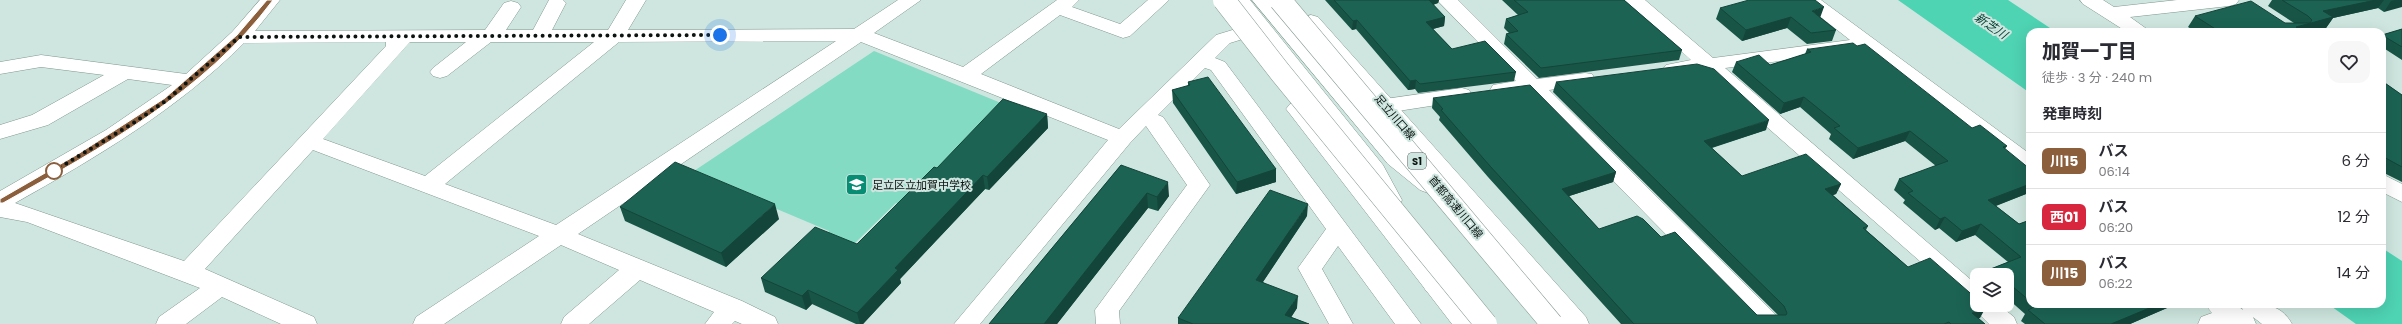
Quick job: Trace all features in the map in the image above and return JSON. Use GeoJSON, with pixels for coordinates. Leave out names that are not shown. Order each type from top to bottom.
{"type":"FeatureCollection","features":[{"type":"Feature","properties":{"kind":"main road"},"geometry":{"type":"LineString","coordinates":[[270,0],[239,37],[191,81],[135,122],[1,200],[8,211],[30,215],[188,272],[305,324]]}},
{"type":"Feature","properties":{"kind":"main road"},"geometry":{"type":"LineString","coordinates":[[428,186],[615,35],[636,0]]}},
{"type":"Feature","properties":{"kind":"main road"},"geometry":{"type":"LineString","coordinates":[[426,324],[911,0]]}},
{"type":"Feature","properties":{"kind":"main road"},"geometry":{"type":"LineString","coordinates":[[966,75],[1063,4],[1123,32],[1159,0]]}},
{"type":"Feature","properties":{"kind":"main road"},"geometry":{"type":"LineString","coordinates":[[1212,0],[1466,324]]}},
{"type":"Feature","properties":{"kind":"main road"},"geometry":{"type":"LineString","coordinates":[[1224,0],[1280,72],[1486,324]]}},
{"type":"Feature","properties":{"kind":"main road"},"geometry":{"type":"LineString","coordinates":[[1240,0],[1375,170],[1435,285]]}},
{"type":"Feature","properties":{"kind":"main road","name":"S1"},"geometry":{"type":"LineString","coordinates":[[1262,0],[1396,159],[1516,255]]}},
{"type":"Feature","properties":{"kind":"main road","name":"首都高速川口線"},"geometry":{"type":"LineString","coordinates":[[1280,0],[1552,324]]}},
{"type":"Feature","properties":{"kind":"main road","name":"足立川口線"},"geometry":{"type":"LineString","coordinates":[[1293,0],[1577,324]]}},
{"type":"Feature","properties":{"kind":"main road"},"geometry":{"type":"LineString","coordinates":[[1447,0],[1769,324]]}},
{"type":"Feature","properties":{"kind":"main road"},"geometry":{"type":"LineString","coordinates":[[1634,0],[1970,293]]}},
{"type":"Feature","properties":{"kind":"main road"},"geometry":{"type":"LineString","coordinates":[[1809,0],[2026,162]]}},
{"type":"Feature","properties":{"kind":"main road"},"geometry":{"type":"LineString","coordinates":[[2090,0],[2134,28]]}},
{"type":"Feature","properties":{"kind":"main road"},"geometry":{"type":"LineString","coordinates":[[2111,14],[2229,0]]}},
{"type":"Feature","properties":{"kind":"main road"},"geometry":{"type":"LineString","coordinates":[[540,35],[556,3]]}},
{"type":"Feature","properties":{"kind":"main road"},"geometry":{"type":"LineString","coordinates":[[440,72],[489,36],[511,6]]}},
{"type":"Feature","properties":{"kind":"main road"},"geometry":{"type":"LineString","coordinates":[[966,324],[1122,138],[1223,39],[1239,34]]}},
{"type":"Feature","properties":{"kind":"main road"},"geometry":{"type":"LineString","coordinates":[[239,37],[859,35],[879,40],[1122,138]]}},
{"type":"Feature","properties":{"kind":"main road"},"geometry":{"type":"LineString","coordinates":[[188,272],[396,47],[395,44],[406,36]]}},
{"type":"Feature","properties":{"kind":"main road"},"geometry":{"type":"LineString","coordinates":[[1652,71],[1866,44]]}},
{"type":"Feature","properties":{"kind":"main road"},"geometry":{"type":"LineString","coordinates":[[1202,60],[1218,66],[1409,324]]}},
{"type":"Feature","properties":{"kind":"main road"},"geometry":{"type":"LineString","coordinates":[[0,68],[41,61],[191,81]]}},
{"type":"Feature","properties":{"kind":"main road"},"geometry":{"type":"LineString","coordinates":[[0,132],[40,120],[123,73]]}},
{"type":"Feature","properties":{"kind":"main road"},"geometry":{"type":"LineString","coordinates":[[1385,106],[1607,77]]}},
{"type":"Feature","properties":{"kind":"main road"},"geometry":{"type":"LineString","coordinates":[[1108,324],[1107,310],[1199,184],[1155,122],[1144,117]]}},
{"type":"Feature","properties":{"kind":"main road"},"geometry":{"type":"LineString","coordinates":[[308,142],[320,145],[559,235],[636,269],[725,316],[766,324]]}},
{"type":"Feature","properties":{"kind":"main road"},"geometry":{"type":"LineString","coordinates":[[2386,184],[2402,194]]}},
{"type":"Feature","properties":{"kind":"main road"},"geometry":{"type":"LineString","coordinates":[[1338,229],[1310,268],[1341,324]]}},
{"type":"Feature","properties":{"kind":"main road"},"geometry":{"type":"LineString","coordinates":[[573,324],[636,269]]}},
{"type":"Feature","properties":{"kind":"main road"},"geometry":{"type":"LineString","coordinates":[[168,324],[220,286]]}},
{"type":"Feature","properties":{"kind":"main road"},"geometry":{"type":"LineString","coordinates":[[1992,312],[2005,324]]}},
{"type":"Feature","properties":{"kind":"main road"},"geometry":{"type":"LineString","coordinates":[[2210,324],[2237,312],[2280,324]]}},
{"type":"Feature","properties":{"kind":"shaded area"},"geometry":{"type":"Polygon","coordinates":[[[874,51],[1001,103],[903,206],[896,203],[853,245],[827,234],[829,231],[691,173],[874,51]]]}},
{"type":"Feature","properties":{"kind":"water","name":"新芝川"},"geometry":{"type":"Polygon","coordinates":[[[1898,0],[2008,0],[2050,28],[2026,28],[2026,90],[1898,0]]]}},
{"type":"Feature","properties":{"kind":"water"},"geometry":{"type":"Polygon","coordinates":[[[2386,251],[2402,261],[2402,324],[2356,324],[2334,308],[2386,308],[2386,251]]]}},
{"type":"Feature","properties":{"kind":"building"},"geometry":{"type":"Polygon","coordinates":[[[1334,0],[1429,0],[1445,17],[1426,22],[1452,49],[1485,41],[1516,72],[1420,84],[1416,80],[1410,81],[1357,20],[1353,21],[1334,0]]]}},
{"type":"Feature","properties":{"kind":"building"},"geometry":{"type":"Polygon","coordinates":[[[1514,0],[1624,0],[1682,50],[1541,68],[1506,34],[1518,31],[1506,19],[1528,12],[1514,0]]]}},
{"type":"Feature","properties":{"kind":"building"},"geometry":{"type":"Polygon","coordinates":[[[1749,0],[1815,0],[1824,7],[1812,11],[1836,30],[1811,33],[1791,17],[1746,30],[1720,8],[1749,0]]]}},
{"type":"Feature","properties":{"kind":"building"},"geometry":{"type":"Polygon","coordinates":[[[2282,0],[2376,0],[2323,11],[2333,17],[2296,27],[2297,28],[2214,28],[2195,16],[2251,1],[2285,23],[2310,23],[2312,20],[2282,0]]]}},
{"type":"Feature","properties":{"kind":"building"},"geometry":{"type":"Polygon","coordinates":[[[2402,29],[2402,47],[2386,37],[2386,34],[2402,29]]]}},
{"type":"Feature","properties":{"kind":"building"},"geometry":{"type":"Polygon","coordinates":[[[1853,43],[1857,46],[1865,44],[1972,128],[1980,125],[2007,146],[2003,147],[2026,166],[2026,186],[1988,200],[2019,224],[2026,221],[2026,298],[2014,288],[2014,268],[1993,268],[2021,257],[1981,224],[1962,231],[1945,217],[1940,219],[1908,193],[1913,191],[1899,179],[1948,161],[1910,131],[1858,148],[1834,128],[1840,126],[1804,97],[1784,103],[1736,62],[1759,55],[1770,65],[1811,52],[1807,49],[1853,43]]]}},
{"type":"Feature","properties":{"kind":"building"},"geometry":{"type":"Polygon","coordinates":[[[1697,64],[1714,69],[1769,120],[1704,141],[1742,176],[1806,154],[1841,184],[1825,189],[1868,226],[1863,228],[1908,267],[1930,258],[1970,293],[1970,312],[1974,312],[1972,313],[1985,324],[1951,324],[1949,322],[1944,324],[1634,324],[1490,166],[1441,110],[1443,109],[1433,98],[1530,85],[1616,172],[1562,189],[1599,229],[1637,216],[1643,219],[1661,237],[1675,232],[1757,315],[1786,315],[1787,313],[1784,306],[1556,82],[1697,64]]]}},
{"type":"Feature","properties":{"kind":"building"},"geometry":{"type":"Polygon","coordinates":[[[1208,77],[1276,169],[1237,182],[1172,90],[1190,85],[1188,82],[1208,77]]]}},
{"type":"Feature","properties":{"kind":"building"},"geometry":{"type":"Polygon","coordinates":[[[2386,84],[2402,95],[2402,167],[2386,158],[2386,84]]]}},
{"type":"Feature","properties":{"kind":"building"},"geometry":{"type":"Polygon","coordinates":[[[1003,99],[1047,114],[987,177],[983,175],[895,268],[898,270],[857,313],[808,290],[802,296],[761,278],[815,227],[857,244],[934,167],[937,168],[1003,99]]]}},
{"type":"Feature","properties":{"kind":"building"},"geometry":{"type":"Polygon","coordinates":[[[675,162],[775,204],[721,253],[620,207],[675,162]]]}},
{"type":"Feature","properties":{"kind":"building"},"geometry":{"type":"Polygon","coordinates":[[[1121,165],[1168,182],[1157,197],[1147,193],[1044,324],[989,324],[1121,165]]]}},
{"type":"Feature","properties":{"kind":"building"},"geometry":{"type":"Polygon","coordinates":[[[1270,190],[1308,204],[1256,280],[1298,296],[1285,315],[1309,324],[1193,324],[1178,318],[1270,190]]]}},
{"type":"Feature","properties":{"kind":"building"},"geometry":{"type":"Polygon","coordinates":[[[2032,308],[2149,308],[2111,324],[2045,324],[2028,310],[2032,308]]]}},
{"type":"Feature","properties":{"kind":"bus line","name":"川15"},"geometry":{"type":"LineString","coordinates":[[0,201],[81,156],[167,100],[191,81],[239,37],[270,0]]}},
{"type":"Feature","properties":{"kind":"place","name":"足立区立加賀中学校"},"geometry":{"type":"Point","coordinates":[856,185]}},
{"type":"Feature","properties":{"kind":"route"},"geometry":{"type":"LineString","coordinates":[[54,171],[81,156],[167,100],[191,81],[239,37],[720,35]]}}]}
